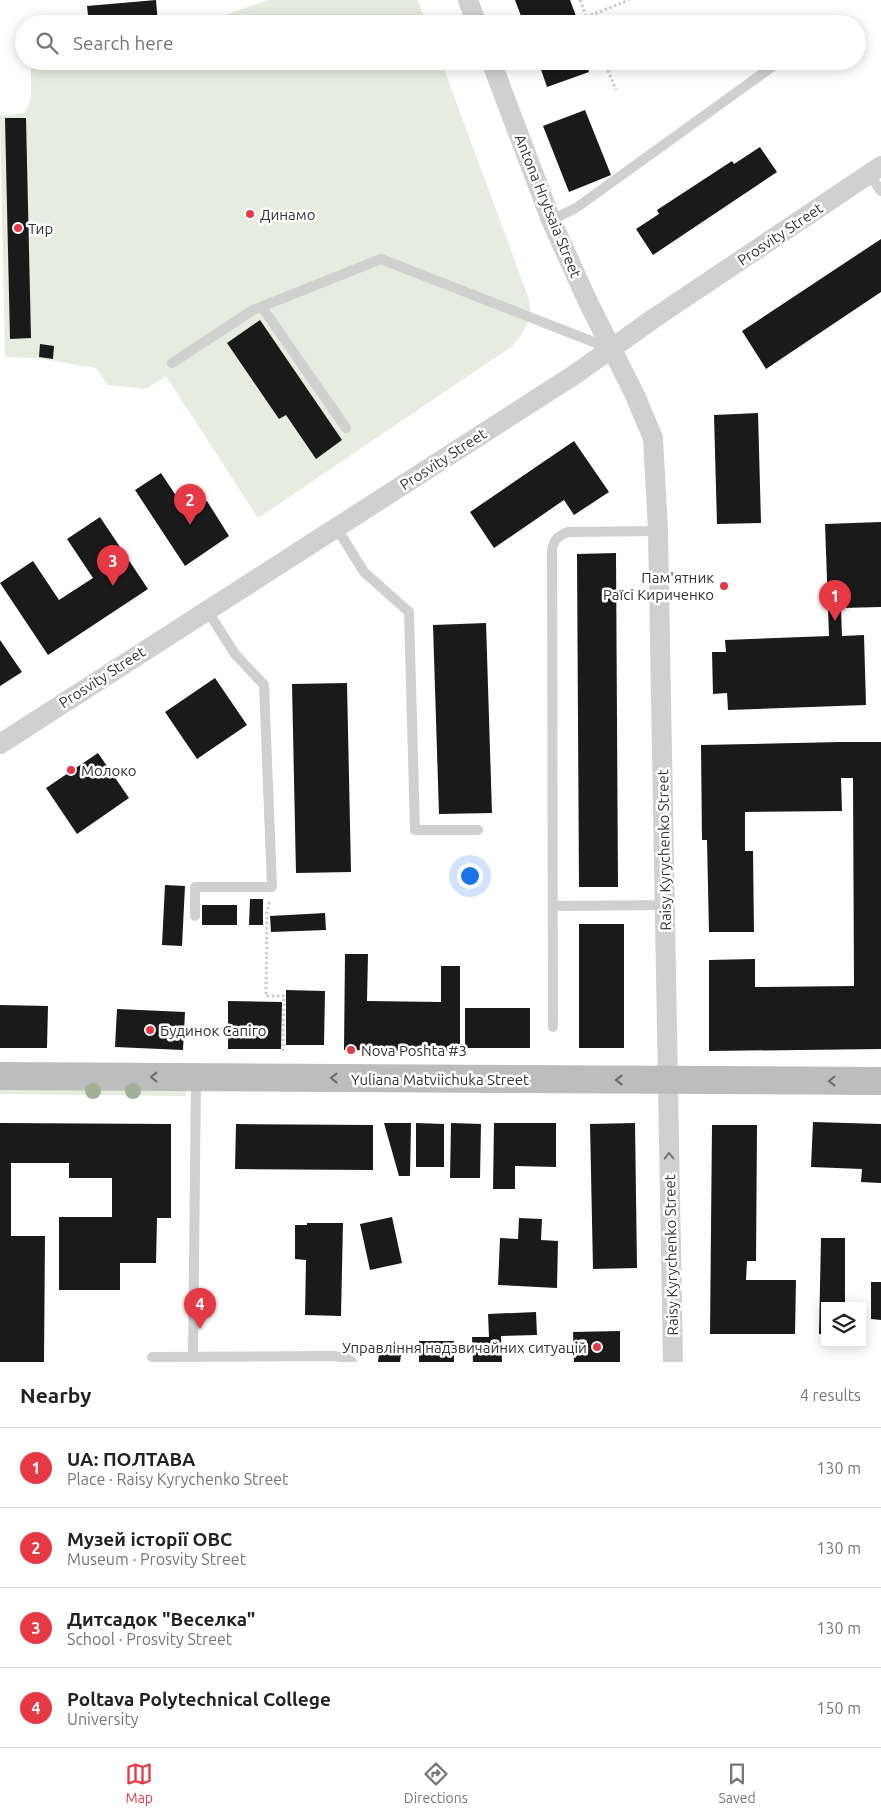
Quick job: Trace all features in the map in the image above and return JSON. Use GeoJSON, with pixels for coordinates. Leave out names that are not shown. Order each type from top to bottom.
{"type":"FeatureCollection","features":[{"type":"Feature","properties":{"kind":"street"},"geometry":{"type":"LineString","coordinates":[[468,0],[474,15]]}},
{"type":"Feature","properties":{"kind":"street","name":"Antona Hrytsaia Street"},"geometry":{"type":"LineString","coordinates":[[494,70],[552,220],[610,348]]}},
{"type":"Feature","properties":{"kind":"street","name":"Prosvity Street"},"geometry":{"type":"LineString","coordinates":[[0,744],[574,375],[610,348],[875,170]]}},
{"type":"Feature","properties":{"kind":"street","name":"Raisy Kyrychenko Street"},"geometry":{"type":"LineString","coordinates":[[610,348],[634,393],[654,438],[658,531],[673,1362]]}},
{"type":"Feature","properties":{"kind":"street","name":"Yuliana Matviichuka Street"},"geometry":{"type":"LineString","coordinates":[[0,1076],[881,1081]]}},
{"type":"Feature","properties":{"kind":"lane"},"geometry":{"type":"LineString","coordinates":[[552,220],[576,208],[768,70]]}},
{"type":"Feature","properties":{"kind":"lane"},"geometry":{"type":"LineString","coordinates":[[875,170],[881,191]]}},
{"type":"Feature","properties":{"kind":"lane"},"geometry":{"type":"LineString","coordinates":[[172,363],[253,310],[381,259],[610,348]]}},
{"type":"Feature","properties":{"kind":"lane"},"geometry":{"type":"LineString","coordinates":[[262,306],[346,428]]}},
{"type":"Feature","properties":{"kind":"lane"},"geometry":{"type":"LineString","coordinates":[[336,527],[364,572],[409,612],[415,830],[478,830]]}},
{"type":"Feature","properties":{"kind":"lane"},"geometry":{"type":"LineString","coordinates":[[553,1027],[553,543],[558,536],[568,532],[658,531]]}},
{"type":"Feature","properties":{"kind":"lane"},"geometry":{"type":"LineString","coordinates":[[195,916],[195,887],[272,887],[264,685],[235,654],[207,610]]}},
{"type":"Feature","properties":{"kind":"lane"},"geometry":{"type":"LineString","coordinates":[[553,906],[665,905]]}},
{"type":"Feature","properties":{"kind":"lane"},"geometry":{"type":"LineString","coordinates":[[193,1357],[196,1077]]}},
{"type":"Feature","properties":{"kind":"lane"},"geometry":{"type":"LineString","coordinates":[[152,1357],[334,1356],[346,1358],[352,1362]]}},
{"type":"Feature","properties":{"kind":"path"},"geometry":{"type":"LineString","coordinates":[[580,0],[585,15]]}},
{"type":"Feature","properties":{"kind":"path"},"geometry":{"type":"LineString","coordinates":[[591,15],[629,0]]}},
{"type":"Feature","properties":{"kind":"path"},"geometry":{"type":"LineString","coordinates":[[608,70],[616,90]]}},
{"type":"Feature","properties":{"kind":"path"},"geometry":{"type":"LineString","coordinates":[[272,887],[267,913],[266,996],[284,996],[283,1056]]}},
{"type":"Feature","properties":{"kind":"shaded area"},"geometry":{"type":"Polygon","coordinates":[[[267,0],[418,0],[423,15],[226,15],[267,0]]]}},
{"type":"Feature","properties":{"kind":"shaded area","name":"Динамо"},"geometry":{"type":"Polygon","coordinates":[[[31,70],[444,70],[529,299],[530,312],[527,325],[511,347],[258,518],[166,376],[146,389],[108,385],[96,368],[36,358],[5,357],[0,116],[25,113],[31,99],[31,70]]]}},
{"type":"Feature","properties":{"kind":"shaded area"},"geometry":{"type":"Polygon","coordinates":[[[0,1082],[186,1083],[186,1096],[0,1094],[0,1082]]]}},
{"type":"Feature","properties":{"kind":"building"},"geometry":{"type":"Polygon","coordinates":[[[156,0],[157,15],[88,15],[87,6],[156,0]]]}},
{"type":"Feature","properties":{"kind":"building"},"geometry":{"type":"Polygon","coordinates":[[[515,0],[570,0],[576,15],[521,15],[515,0]]]}},
{"type":"Feature","properties":{"kind":"building"},"geometry":{"type":"Polygon","coordinates":[[[541,70],[588,70],[589,72],[547,87],[541,70]]]}},
{"type":"Feature","properties":{"kind":"building"},"geometry":{"type":"Polygon","coordinates":[[[585,110],[611,175],[569,192],[543,126],[585,110]]]}},
{"type":"Feature","properties":{"kind":"building","name":"Тир"},"geometry":{"type":"Polygon","coordinates":[[[5,118],[26,118],[31,338],[10,339],[5,118]]]}},
{"type":"Feature","properties":{"kind":"building"},"geometry":{"type":"Polygon","coordinates":[[[760,147],[777,172],[653,255],[636,229],[659,214],[657,210],[732,161],[734,164],[760,147]]]}},
{"type":"Feature","properties":{"kind":"building"},"geometry":{"type":"Polygon","coordinates":[[[881,239],[881,292],[766,369],[742,331],[881,239]]]}},
{"type":"Feature","properties":{"kind":"building"},"geometry":{"type":"Polygon","coordinates":[[[260,320],[342,440],[316,459],[286,415],[279,419],[227,343],[260,320]]]}},
{"type":"Feature","properties":{"kind":"building"},"geometry":{"type":"Polygon","coordinates":[[[40,344],[54,346],[53,359],[39,357],[40,344]]]}},
{"type":"Feature","properties":{"kind":"building"},"geometry":{"type":"Polygon","coordinates":[[[758,413],[761,523],[717,524],[714,415],[758,413]]]}},
{"type":"Feature","properties":{"kind":"building"},"geometry":{"type":"Polygon","coordinates":[[[574,441],[609,492],[574,515],[564,500],[494,548],[470,512],[574,441]]]}},
{"type":"Feature","properties":{"kind":"building"},"geometry":{"type":"Polygon","coordinates":[[[161,473],[188,514],[207,501],[229,536],[185,566],[135,490],[161,473]]]}},
{"type":"Feature","properties":{"kind":"building"},"geometry":{"type":"Polygon","coordinates":[[[100,517],[148,589],[48,655],[0,583],[33,561],[59,600],[93,578],[67,539],[100,517]]]}},
{"type":"Feature","properties":{"kind":"building"},"geometry":{"type":"Polygon","coordinates":[[[881,522],[881,607],[841,608],[842,636],[864,635],[866,705],[728,710],[727,693],[713,694],[712,652],[726,652],[725,640],[829,636],[825,524],[881,522]]]}},
{"type":"Feature","properties":{"kind":"building"},"geometry":{"type":"Polygon","coordinates":[[[616,553],[618,887],[579,887],[577,554],[616,553]]]}},
{"type":"Feature","properties":{"kind":"building"},"geometry":{"type":"Polygon","coordinates":[[[486,623],[492,813],[439,814],[433,625],[486,623]]]}},
{"type":"Feature","properties":{"kind":"building"},"geometry":{"type":"Polygon","coordinates":[[[0,640],[22,672],[0,686],[0,640]]]}},
{"type":"Feature","properties":{"kind":"building"},"geometry":{"type":"Polygon","coordinates":[[[215,678],[247,725],[197,759],[165,712],[215,678]]]}},
{"type":"Feature","properties":{"kind":"building"},"geometry":{"type":"Polygon","coordinates":[[[347,683],[351,872],[296,873],[292,684],[347,683]]]}},
{"type":"Feature","properties":{"kind":"building"},"geometry":{"type":"Polygon","coordinates":[[[881,742],[881,1049],[709,1051],[709,960],[755,959],[755,987],[854,986],[853,778],[841,778],[842,811],[745,812],[745,851],[753,851],[754,932],[709,932],[707,840],[702,840],[701,745],[881,742]]]}},
{"type":"Feature","properties":{"kind":"building"},"geometry":{"type":"Polygon","coordinates":[[[98,753],[129,798],[77,834],[46,788],[98,753]]]}},
{"type":"Feature","properties":{"kind":"building"},"geometry":{"type":"Polygon","coordinates":[[[165,885],[185,886],[182,946],[162,945],[165,885]]]}},
{"type":"Feature","properties":{"kind":"building"},"geometry":{"type":"Polygon","coordinates":[[[250,899],[263,899],[263,925],[249,925],[250,899]]]}},
{"type":"Feature","properties":{"kind":"building"},"geometry":{"type":"Polygon","coordinates":[[[202,905],[237,905],[237,925],[202,925],[202,905]]]}},
{"type":"Feature","properties":{"kind":"building"},"geometry":{"type":"Polygon","coordinates":[[[325,913],[326,930],[271,932],[270,916],[325,913]]]}},
{"type":"Feature","properties":{"kind":"building"},"geometry":{"type":"Polygon","coordinates":[[[579,924],[624,924],[624,1048],[579,1048],[579,924]]]}},
{"type":"Feature","properties":{"kind":"building"},"geometry":{"type":"Polygon","coordinates":[[[345,954],[368,954],[367,1001],[441,1002],[441,966],[460,966],[460,1051],[344,1050],[345,954]]]}},
{"type":"Feature","properties":{"kind":"building"},"geometry":{"type":"Polygon","coordinates":[[[286,990],[325,991],[324,1045],[286,1045],[286,990]]]}},
{"type":"Feature","properties":{"kind":"building"},"geometry":{"type":"Polygon","coordinates":[[[228,1001],[282,1002],[281,1049],[228,1049],[228,1001]]]}},
{"type":"Feature","properties":{"kind":"building"},"geometry":{"type":"Polygon","coordinates":[[[0,1005],[48,1006],[47,1048],[0,1048],[0,1005]]]}},
{"type":"Feature","properties":{"kind":"building"},"geometry":{"type":"Polygon","coordinates":[[[465,1008],[530,1008],[530,1048],[465,1048],[465,1008]]]}},
{"type":"Feature","properties":{"kind":"building","name":"Будинок Сапіго"},"geometry":{"type":"Polygon","coordinates":[[[117,1009],[185,1012],[183,1050],[115,1047],[117,1009]]]}},
{"type":"Feature","properties":{"kind":"building"},"geometry":{"type":"Polygon","coordinates":[[[813,1122],[881,1124],[881,1183],[861,1182],[862,1169],[811,1167],[813,1122]]]}},
{"type":"Feature","properties":{"kind":"building"},"geometry":{"type":"Polygon","coordinates":[[[0,1123],[171,1124],[171,1218],[157,1218],[156,1263],[120,1263],[120,1290],[59,1290],[59,1217],[112,1217],[112,1178],[69,1178],[69,1163],[11,1163],[11,1236],[45,1236],[44,1362],[0,1362],[0,1123]]]}},
{"type":"Feature","properties":{"kind":"building"},"geometry":{"type":"Polygon","coordinates":[[[384,1123],[411,1123],[410,1176],[399,1176],[384,1123]]]}},
{"type":"Feature","properties":{"kind":"building"},"geometry":{"type":"Polygon","coordinates":[[[416,1123],[444,1124],[444,1167],[416,1167],[416,1123]]]}},
{"type":"Feature","properties":{"kind":"building"},"geometry":{"type":"Polygon","coordinates":[[[451,1123],[481,1124],[480,1178],[450,1178],[451,1123]]]}},
{"type":"Feature","properties":{"kind":"building"},"geometry":{"type":"Polygon","coordinates":[[[494,1123],[556,1123],[556,1167],[515,1166],[515,1189],[493,1189],[494,1123]]]}},
{"type":"Feature","properties":{"kind":"building"},"geometry":{"type":"Polygon","coordinates":[[[635,1123],[637,1268],[593,1269],[590,1124],[635,1123]]]}},
{"type":"Feature","properties":{"kind":"building"},"geometry":{"type":"Polygon","coordinates":[[[236,1124],[373,1125],[373,1170],[235,1169],[236,1124]]]}},
{"type":"Feature","properties":{"kind":"building"},"geometry":{"type":"Polygon","coordinates":[[[712,1125],[757,1125],[756,1261],[747,1261],[746,1280],[796,1280],[795,1334],[710,1334],[712,1125]]]}},
{"type":"Feature","properties":{"kind":"building"},"geometry":{"type":"Polygon","coordinates":[[[392,1217],[402,1263],[370,1270],[360,1224],[392,1217]]]}},
{"type":"Feature","properties":{"kind":"building"},"geometry":{"type":"Polygon","coordinates":[[[519,1218],[542,1219],[541,1240],[558,1241],[557,1288],[498,1285],[500,1238],[518,1239],[519,1218]]]}},
{"type":"Feature","properties":{"kind":"building"},"geometry":{"type":"Polygon","coordinates":[[[307,1223],[343,1223],[341,1316],[305,1315],[306,1260],[295,1259],[295,1225],[307,1225],[307,1223]]]}},
{"type":"Feature","properties":{"kind":"building"},"geometry":{"type":"Polygon","coordinates":[[[821,1238],[845,1238],[845,1302],[821,1302],[821,1334],[819,1334],[821,1238]]]}},
{"type":"Feature","properties":{"kind":"building"},"geometry":{"type":"Polygon","coordinates":[[[871,1282],[881,1282],[881,1320],[871,1319],[871,1282]]]}},
{"type":"Feature","properties":{"kind":"building"},"geometry":{"type":"Polygon","coordinates":[[[536,1312],[537,1335],[501,1336],[502,1362],[473,1362],[472,1337],[489,1337],[488,1314],[536,1312]]]}},
{"type":"Feature","properties":{"kind":"building","name":"Управління надзвичайних ситуацій"},"geometry":{"type":"Polygon","coordinates":[[[620,1331],[620,1362],[574,1362],[573,1332],[620,1331]]]}},
{"type":"Feature","properties":{"kind":"building"},"geometry":{"type":"Polygon","coordinates":[[[419,1341],[454,1341],[454,1362],[419,1362],[419,1341]]]}},
{"type":"Feature","properties":{"kind":"building"},"geometry":{"type":"Polygon","coordinates":[[[379,1354],[401,1355],[400,1362],[378,1362],[379,1354]]]}},
{"type":"Feature","properties":{"kind":"place","name":"Динамо"},"geometry":{"type":"Point","coordinates":[250,214]}},
{"type":"Feature","properties":{"kind":"place","name":"Тир"},"geometry":{"type":"Point","coordinates":[18,228]}},
{"type":"Feature","properties":{"kind":"place","name":"Музей історії ОВС"},"geometry":{"type":"Point","coordinates":[190,525]}},
{"type":"Feature","properties":{"kind":"place","name":"Дитсадок \"Веселка\""},"geometry":{"type":"Point","coordinates":[113,586]}},
{"type":"Feature","properties":{"kind":"place","name":"Пам'ятник Раїсі Кириченко"},"geometry":{"type":"Point","coordinates":[724,586]}},
{"type":"Feature","properties":{"kind":"place","name":"UA: ПОЛТАВА"},"geometry":{"type":"Point","coordinates":[835,621]}},
{"type":"Feature","properties":{"kind":"place","name":"Молоко"},"geometry":{"type":"Point","coordinates":[71,770]}},
{"type":"Feature","properties":{"kind":"place","name":"Будинок Сапіго"},"geometry":{"type":"Point","coordinates":[150,1030]}},
{"type":"Feature","properties":{"kind":"place","name":"Nova Poshta #3"},"geometry":{"type":"Point","coordinates":[351,1050]}},
{"type":"Feature","properties":{"kind":"place","name":"Poltava Polytechnical College"},"geometry":{"type":"Point","coordinates":[200,1329]}},
{"type":"Feature","properties":{"kind":"place","name":"Управління надзвичайних ситуацій"},"geometry":{"type":"Point","coordinates":[597,1347]}}]}
